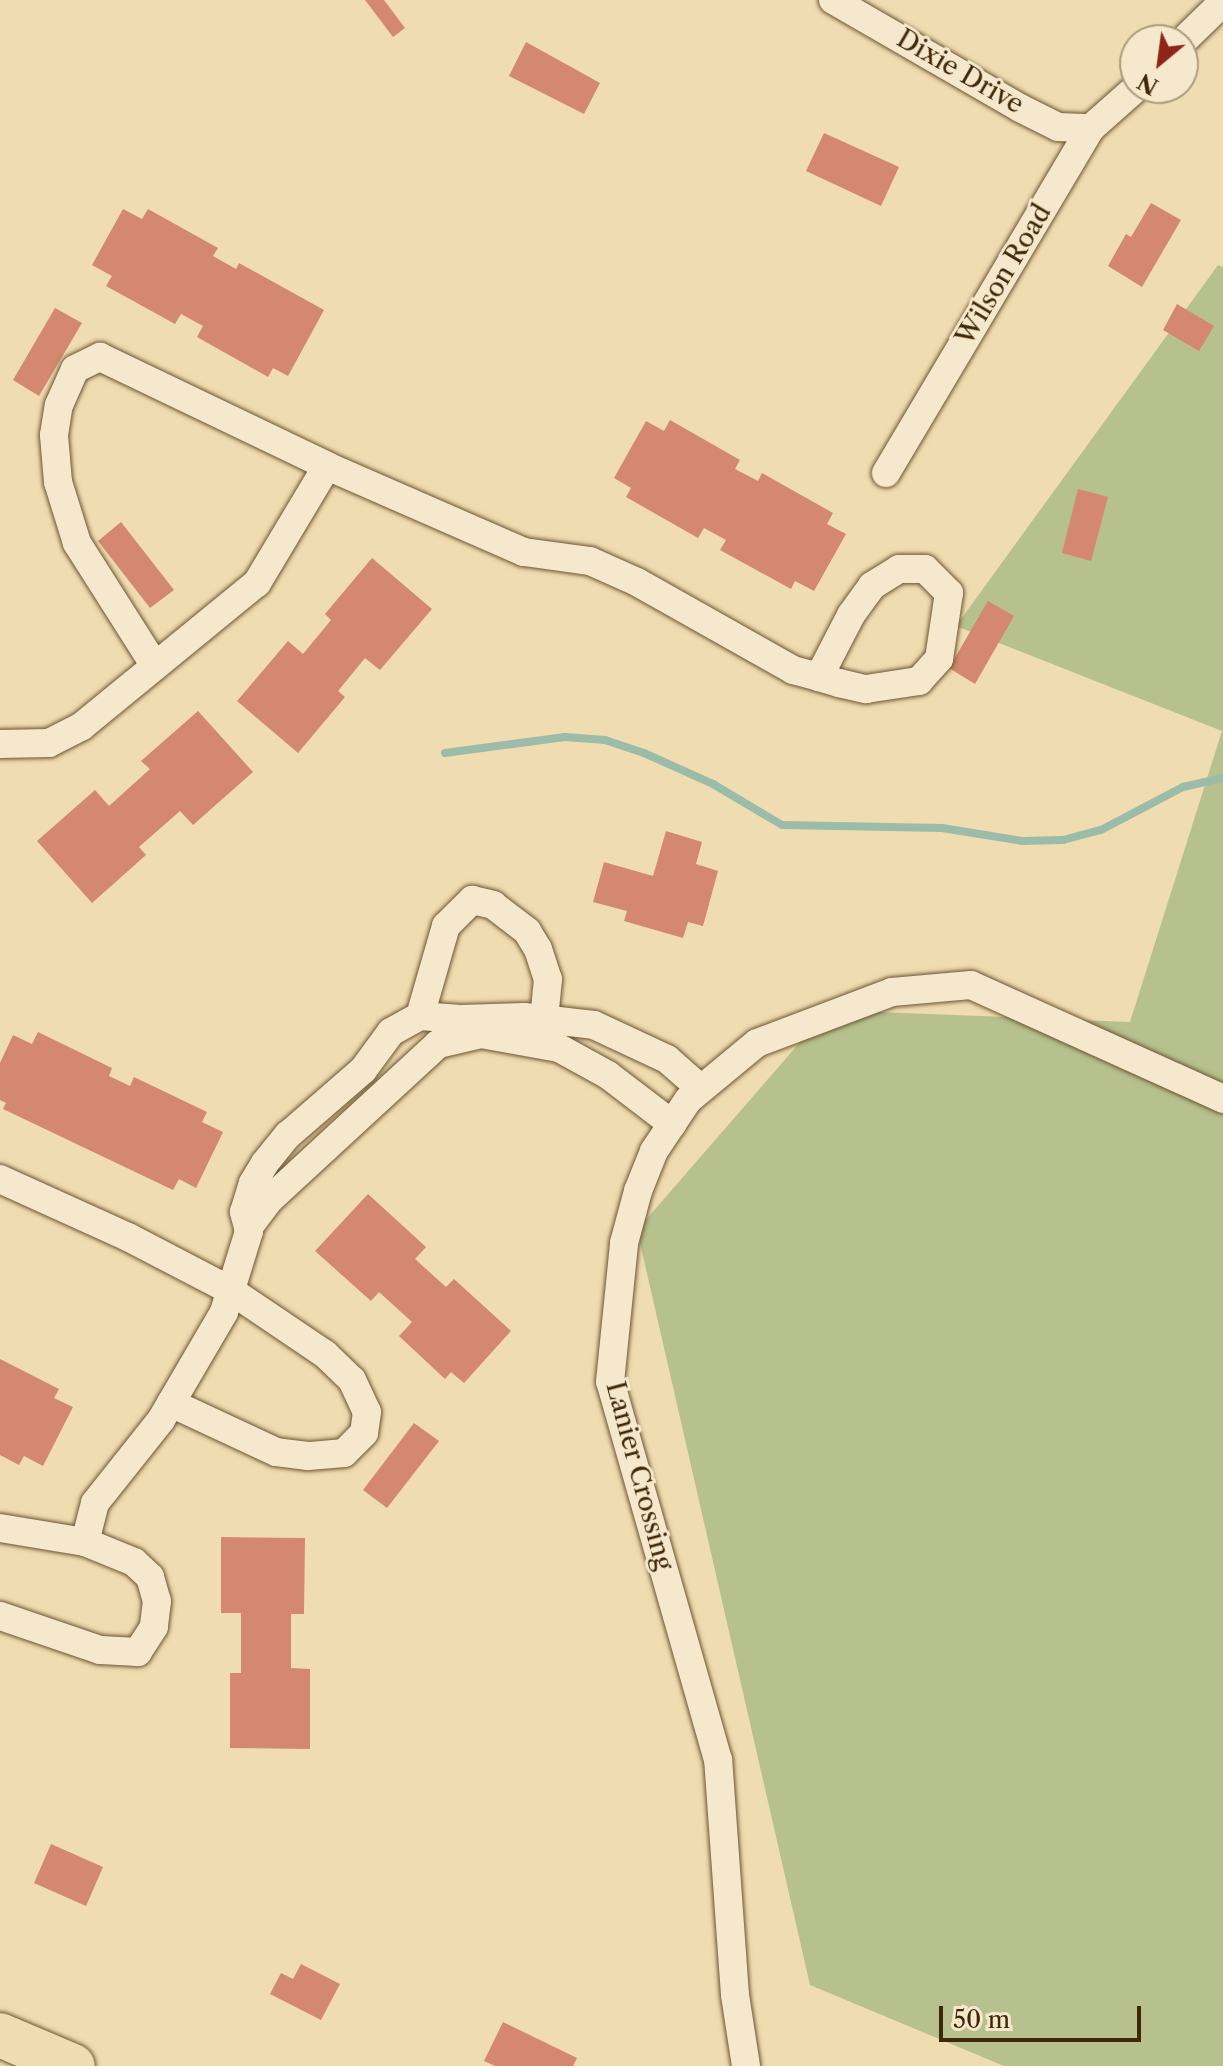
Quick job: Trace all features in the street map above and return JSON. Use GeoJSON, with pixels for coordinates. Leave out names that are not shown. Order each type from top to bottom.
{"type":"FeatureCollection","features":[{"type":"Feature","properties":{"kind":"highway"},"geometry":{"type":"LineString","coordinates":[[0,2035],[62,2064]]}},
{"type":"Feature","properties":{"kind":"street","name":"Dixie Drive"},"geometry":{"type":"LineString","coordinates":[[833,0],[1058,127],[1091,128]]}},
{"type":"Feature","properties":{"kind":"street"},"geometry":{"type":"LineString","coordinates":[[1199,25],[1223,2]]}},
{"type":"Feature","properties":{"kind":"street","name":"Wilson Road"},"geometry":{"type":"LineString","coordinates":[[886,473],[1091,128],[1119,103]]}},
{"type":"Feature","properties":{"kind":"street"},"geometry":{"type":"LineString","coordinates":[[155,666],[77,543],[58,482],[54,435],[59,405],[75,369],[100,357],[327,466],[524,552],[590,561],[637,582],[793,670],[819,677],[866,689],[919,681],[939,659],[949,593],[925,569],[899,569],[872,586],[851,615],[819,677]]}},
{"type":"Feature","properties":{"kind":"street"},"geometry":{"type":"LineString","coordinates":[[0,744],[49,743],[82,726],[257,583],[327,466]]}},
{"type":"Feature","properties":{"kind":"street"},"geometry":{"type":"LineString","coordinates":[[420,1016],[446,926],[472,900],[493,905],[527,931],[538,949],[548,979],[544,1019]]}},
{"type":"Feature","properties":{"kind":"street","name":"Lanier Crossing"},"geometry":{"type":"LineString","coordinates":[[746,2066],[735,1995],[718,1760],[610,1382],[624,1243],[654,1151],[688,1100],[757,1043],[892,992],[971,985],[1223,1099]]}},
{"type":"Feature","properties":{"kind":"street"},"geometry":{"type":"LineString","coordinates":[[248,1228],[244,1212],[253,1183],[265,1163],[288,1135],[363,1070],[391,1032],[420,1016],[544,1019],[594,1025],[635,1041],[667,1059],[701,1089]]}},
{"type":"Feature","properties":{"kind":"street"},"geometry":{"type":"LineString","coordinates":[[85,1542],[95,1503],[171,1403],[224,1312],[248,1228],[268,1201],[420,1057],[438,1044],[481,1034],[559,1048],[608,1075],[672,1124]]}},
{"type":"Feature","properties":{"kind":"street"},"geometry":{"type":"LineString","coordinates":[[0,1179],[128,1237],[230,1290],[304,1338],[352,1380],[367,1412],[364,1433],[344,1453],[308,1456],[276,1452],[171,1403]]}},
{"type":"Feature","properties":{"kind":"street"},"geometry":{"type":"LineString","coordinates":[[0,1528],[85,1542],[134,1562],[150,1577],[157,1601],[154,1627],[138,1652],[100,1650],[0,1616]]}},
{"type":"Feature","properties":{"kind":"green space"},"geometry":{"type":"Polygon","coordinates":[[[1218,265],[1223,267],[1223,2066],[1004,2066],[810,1985],[637,1230],[828,1010],[1130,1022],[1222,731],[956,626],[1218,265]]]}},
{"type":"Feature","properties":{"kind":"building"},"geometry":{"type":"Polygon","coordinates":[[[365,0],[384,0],[405,28],[393,37],[365,0]]]}},
{"type":"Feature","properties":{"kind":"building"},"geometry":{"type":"Polygon","coordinates":[[[526,42],[600,83],[584,114],[509,76],[526,42]]]}},
{"type":"Feature","properties":{"kind":"building"},"geometry":{"type":"Polygon","coordinates":[[[824,133],[899,167],[881,206],[806,171],[824,133]]]}},
{"type":"Feature","properties":{"kind":"building"},"geometry":{"type":"Polygon","coordinates":[[[1151,203],[1181,220],[1142,287],[1108,266],[1126,234],[1131,237],[1151,203]]]}},
{"type":"Feature","properties":{"kind":"building"},"geometry":{"type":"Polygon","coordinates":[[[123,209],[142,219],[148,209],[218,248],[213,256],[236,269],[239,263],[324,310],[288,376],[273,368],[268,377],[197,337],[203,326],[181,314],[175,324],[106,286],[112,276],[92,265],[123,209]]]}},
{"type":"Feature","properties":{"kind":"building"},"geometry":{"type":"Polygon","coordinates":[[[1177,304],[1214,326],[1199,351],[1163,330],[1177,304]]]}},
{"type":"Feature","properties":{"kind":"building"},"geometry":{"type":"Polygon","coordinates":[[[55,308],[82,323],[39,396],[13,380],[55,308]]]}},
{"type":"Feature","properties":{"kind":"building"},"geometry":{"type":"Polygon","coordinates":[[[670,420],[740,460],[735,469],[758,481],[762,473],[833,513],[827,524],[846,534],[814,591],[795,581],[791,589],[720,550],[726,540],[704,528],[698,538],[626,497],[631,488],[614,478],[646,421],[664,431],[670,420]]]}},
{"type":"Feature","properties":{"kind":"building"},"geometry":{"type":"Polygon","coordinates":[[[1078,489],[1108,497],[1091,561],[1062,553],[1078,489]]]}},
{"type":"Feature","properties":{"kind":"building"},"geometry":{"type":"Polygon","coordinates":[[[121,522],[174,590],[150,608],[98,541],[121,522]]]}},
{"type":"Feature","properties":{"kind":"building"},"geometry":{"type":"Polygon","coordinates":[[[372,558],[432,609],[380,670],[365,658],[338,691],[345,697],[298,753],[237,701],[288,641],[303,654],[331,620],[325,614],[372,558]]]}},
{"type":"Feature","properties":{"kind":"building"},"geometry":{"type":"Polygon","coordinates":[[[988,601],[1014,616],[975,684],[949,668],[988,601]]]}},
{"type":"Feature","properties":{"kind":"building"},"geometry":{"type":"Polygon","coordinates":[[[198,711],[253,772],[193,825],[180,811],[139,847],[146,855],[92,903],[37,841],[95,790],[109,806],[150,769],[141,761],[198,711]]]}},
{"type":"Feature","properties":{"kind":"building"},"geometry":{"type":"Polygon","coordinates":[[[666,831],[702,842],[696,864],[718,871],[703,926],[688,922],[683,938],[624,921],[627,911],[593,902],[604,862],[653,876],[666,831]]]}},
{"type":"Feature","properties":{"kind":"building"},"geometry":{"type":"Polygon","coordinates":[[[38,1032],[112,1068],[109,1076],[130,1086],[134,1077],[207,1112],[202,1122],[223,1132],[196,1188],[179,1179],[173,1190],[3,1109],[6,1103],[0,1100],[0,1063],[13,1035],[32,1044],[38,1032]]]}},
{"type":"Feature","properties":{"kind":"building"},"geometry":{"type":"Polygon","coordinates":[[[368,1194],[426,1247],[415,1259],[446,1287],[454,1279],[511,1331],[464,1383],[451,1372],[445,1379],[399,1336],[412,1322],[379,1292],[371,1301],[315,1251],[368,1194]]]}},
{"type":"Feature","properties":{"kind":"building"},"geometry":{"type":"Polygon","coordinates":[[[0,1359],[59,1389],[54,1398],[73,1407],[43,1466],[24,1456],[19,1465],[0,1455],[0,1359]]]}},
{"type":"Feature","properties":{"kind":"building"},"geometry":{"type":"Polygon","coordinates":[[[414,1423],[439,1441],[387,1508],[363,1490],[414,1423]]]}},
{"type":"Feature","properties":{"kind":"building"},"geometry":{"type":"Polygon","coordinates":[[[221,1537],[305,1538],[304,1614],[291,1614],[291,1668],[310,1669],[310,1749],[230,1748],[230,1673],[241,1673],[241,1613],[221,1613],[221,1537]]]}},
{"type":"Feature","properties":{"kind":"building"},"geometry":{"type":"Polygon","coordinates":[[[51,1844],[103,1867],[86,1906],[34,1883],[51,1844]]]}},
{"type":"Feature","properties":{"kind":"building"},"geometry":{"type":"Polygon","coordinates":[[[301,1964],[340,1984],[321,2020],[270,1994],[281,1973],[293,1979],[301,1964]]]}},
{"type":"Feature","properties":{"kind":"building"},"geometry":{"type":"Polygon","coordinates":[[[503,2022],[577,2058],[573,2066],[495,2066],[484,2061],[503,2022]]]}},
{"type":"Feature","properties":{"kind":"waterway"},"geometry":{"type":"LineString","coordinates":[[445,753],[565,737],[605,740],[644,753],[713,784],[782,825],[942,828],[1022,841],[1063,840],[1101,830],[1183,787],[1223,778]]}}]}
